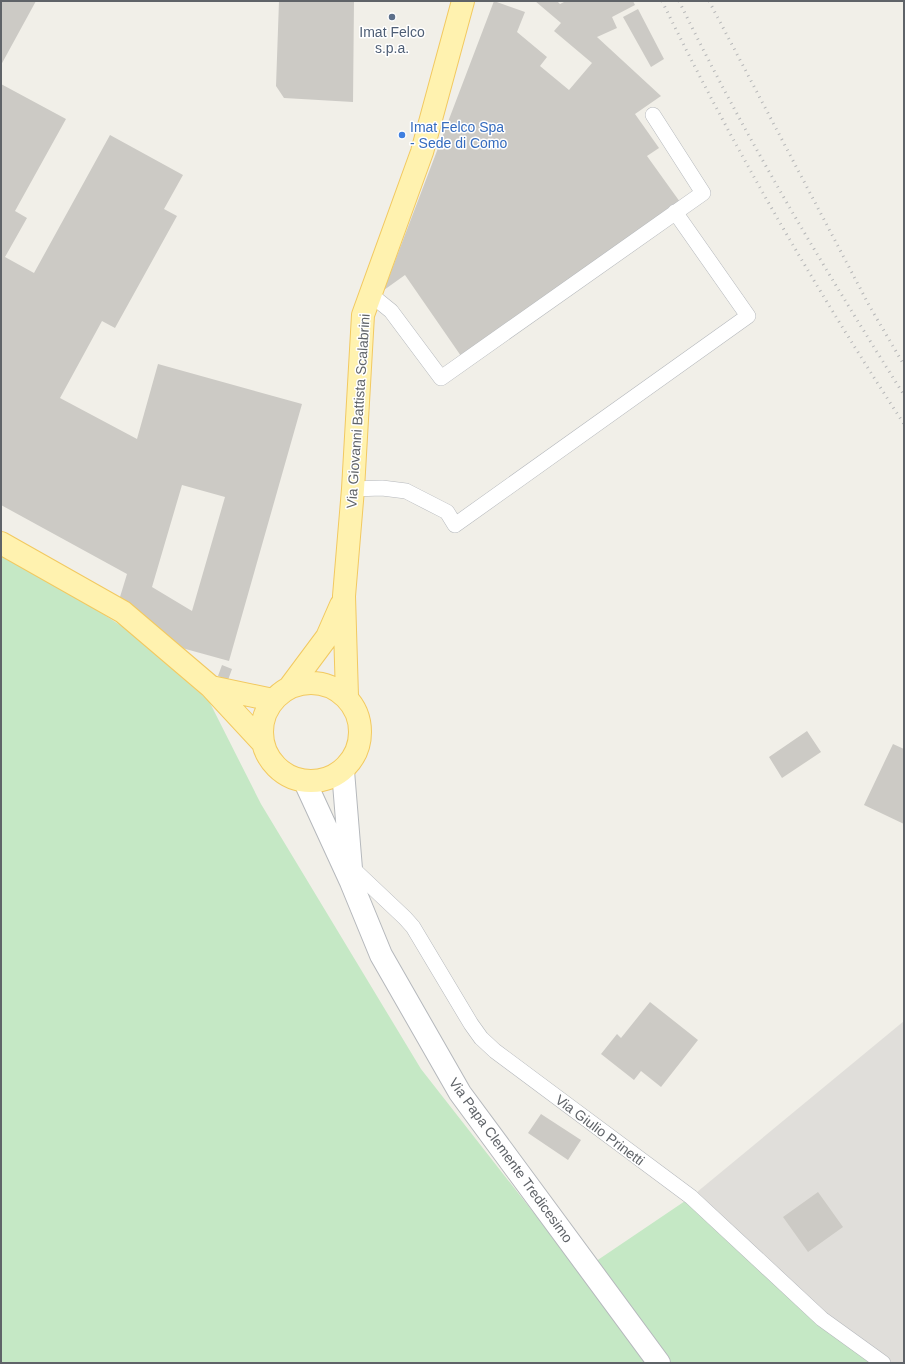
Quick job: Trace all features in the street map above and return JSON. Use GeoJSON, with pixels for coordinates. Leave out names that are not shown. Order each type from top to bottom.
{"type":"FeatureCollection","features":[{"type":"Feature","properties":{"kind":"main road","name":"Via Giovanni Battista Scalabrini"},"geometry":{"type":"LineString","coordinates":[[347,696],[344,596],[353,489],[363,315],[422,152],[463,1]]}},
{"type":"Feature","properties":{"kind":"main road"},"geometry":{"type":"LineString","coordinates":[[1,543],[123,612],[211,687],[262,742],[272,764],[288,776],[305,782],[325,780],[343,771],[356,756],[362,736],[357,711],[347,696],[332,686],[304,683],[281,694],[263,718],[262,742]]}},
{"type":"Feature","properties":{"kind":"main road","name":"Via Giovanni Battista Scalabrini"},"geometry":{"type":"LineString","coordinates":[[281,694],[328,638],[344,596]]}},
{"type":"Feature","properties":{"kind":"main road"},"geometry":{"type":"LineString","coordinates":[[211,687],[281,694]]}},
{"type":"Feature","properties":{"kind":"street","name":"Via Papa Clemente Tredicesimo"},"geometry":{"type":"LineString","coordinates":[[343,771],[351,874]]}},
{"type":"Feature","properties":{"kind":"street","name":"Via Papa Clemente Tredicesimo"},"geometry":{"type":"LineString","coordinates":[[305,782],[351,874],[381,955],[460,1093],[659,1363]]}},
{"type":"Feature","properties":{"kind":"lane"},"geometry":{"type":"LineString","coordinates":[[370,294],[391,310],[441,378],[703,192],[653,114]]}},
{"type":"Feature","properties":{"kind":"lane"},"geometry":{"type":"LineString","coordinates":[[353,489],[382,488],[406,491],[447,512],[455,525],[748,316],[675,212]]}},
{"type":"Feature","properties":{"kind":"lane","name":"Via Giulio Prinetti"},"geometry":{"type":"LineString","coordinates":[[351,874],[405,918],[413,927],[471,1024],[481,1038],[495,1051],[691,1198],[822,1319],[883,1363]]}},
{"type":"Feature","properties":{"kind":"shaded area"},"geometry":{"type":"Polygon","coordinates":[[[904,1021],[904,1363],[883,1363],[691,1197],[904,1021]]]}},
{"type":"Feature","properties":{"kind":"green space"},"geometry":{"type":"Polygon","coordinates":[[[1,548],[123,627],[209,701],[261,804],[421,1069],[580,1272],[691,1197],[883,1363],[1,1363],[1,548]]]}},
{"type":"Feature","properties":{"kind":"building"},"geometry":{"type":"Polygon","coordinates":[[[1,1],[36,1],[1,65],[1,1]]]}},
{"type":"Feature","properties":{"kind":"building"},"geometry":{"type":"Polygon","coordinates":[[[279,1],[354,1],[353,102],[284,98],[276,86],[279,1]]]}},
{"type":"Feature","properties":{"kind":"building"},"geometry":{"type":"Polygon","coordinates":[[[494,1],[525,12],[517,32],[547,57],[540,66],[569,90],[592,63],[554,31],[561,23],[535,1],[557,1],[560,4],[566,1],[633,1],[635,5],[612,17],[617,28],[597,37],[661,96],[635,114],[659,148],[647,156],[680,202],[461,356],[405,275],[384,290],[494,1]]]}},
{"type":"Feature","properties":{"kind":"building"},"geometry":{"type":"Polygon","coordinates":[[[638,9],[664,59],[651,67],[623,17],[638,9]]]}},
{"type":"Feature","properties":{"kind":"building"},"geometry":{"type":"Polygon","coordinates":[[[1,84],[66,119],[15,211],[27,218],[5,257],[34,273],[110,135],[183,175],[164,209],[177,216],[115,328],[102,321],[60,398],[137,439],[158,364],[302,404],[229,661],[182,648],[120,597],[127,574],[1,505],[1,84]],[[182,485],[152,587],[192,611],[225,497],[182,485]]]}},
{"type":"Feature","properties":{"kind":"building"},"geometry":{"type":"Polygon","coordinates":[[[222,665],[232,669],[228,680],[218,676],[222,665]]]}},
{"type":"Feature","properties":{"kind":"building"},"geometry":{"type":"Polygon","coordinates":[[[807,731],[821,752],[782,778],[769,757],[807,731]]]}},
{"type":"Feature","properties":{"kind":"building"},"geometry":{"type":"Polygon","coordinates":[[[893,744],[904,749],[904,824],[864,805],[893,744]]]}},
{"type":"Feature","properties":{"kind":"building"},"geometry":{"type":"Polygon","coordinates":[[[650,1002],[698,1040],[661,1087],[641,1071],[634,1080],[601,1054],[617,1034],[621,1038],[650,1002]]]}},
{"type":"Feature","properties":{"kind":"building"},"geometry":{"type":"Polygon","coordinates":[[[541,1114],[581,1140],[568,1160],[528,1133],[541,1114]]]}},
{"type":"Feature","properties":{"kind":"building"},"geometry":{"type":"Polygon","coordinates":[[[818,1192],[843,1227],[808,1252],[783,1217],[818,1192]]]}},
{"type":"Feature","properties":{"kind":"railway"},"geometry":{"type":"LineString","coordinates":[[662,1],[717,110],[776,216],[807,269],[904,424]]}},
{"type":"Feature","properties":{"kind":"railway"},"geometry":{"type":"LineString","coordinates":[[679,1],[704,52],[758,152],[844,299],[904,395]]}},
{"type":"Feature","properties":{"kind":"railway"},"geometry":{"type":"LineString","coordinates":[[709,1],[870,307],[904,365]]}},
{"type":"Feature","properties":{"kind":"place","name":"Imat Felco s.p.a."},"geometry":{"type":"Point","coordinates":[392,17]}},
{"type":"Feature","properties":{"kind":"place","name":"Imat Felco Spa - Sede di Como"},"geometry":{"type":"Point","coordinates":[402,135]}}]}
